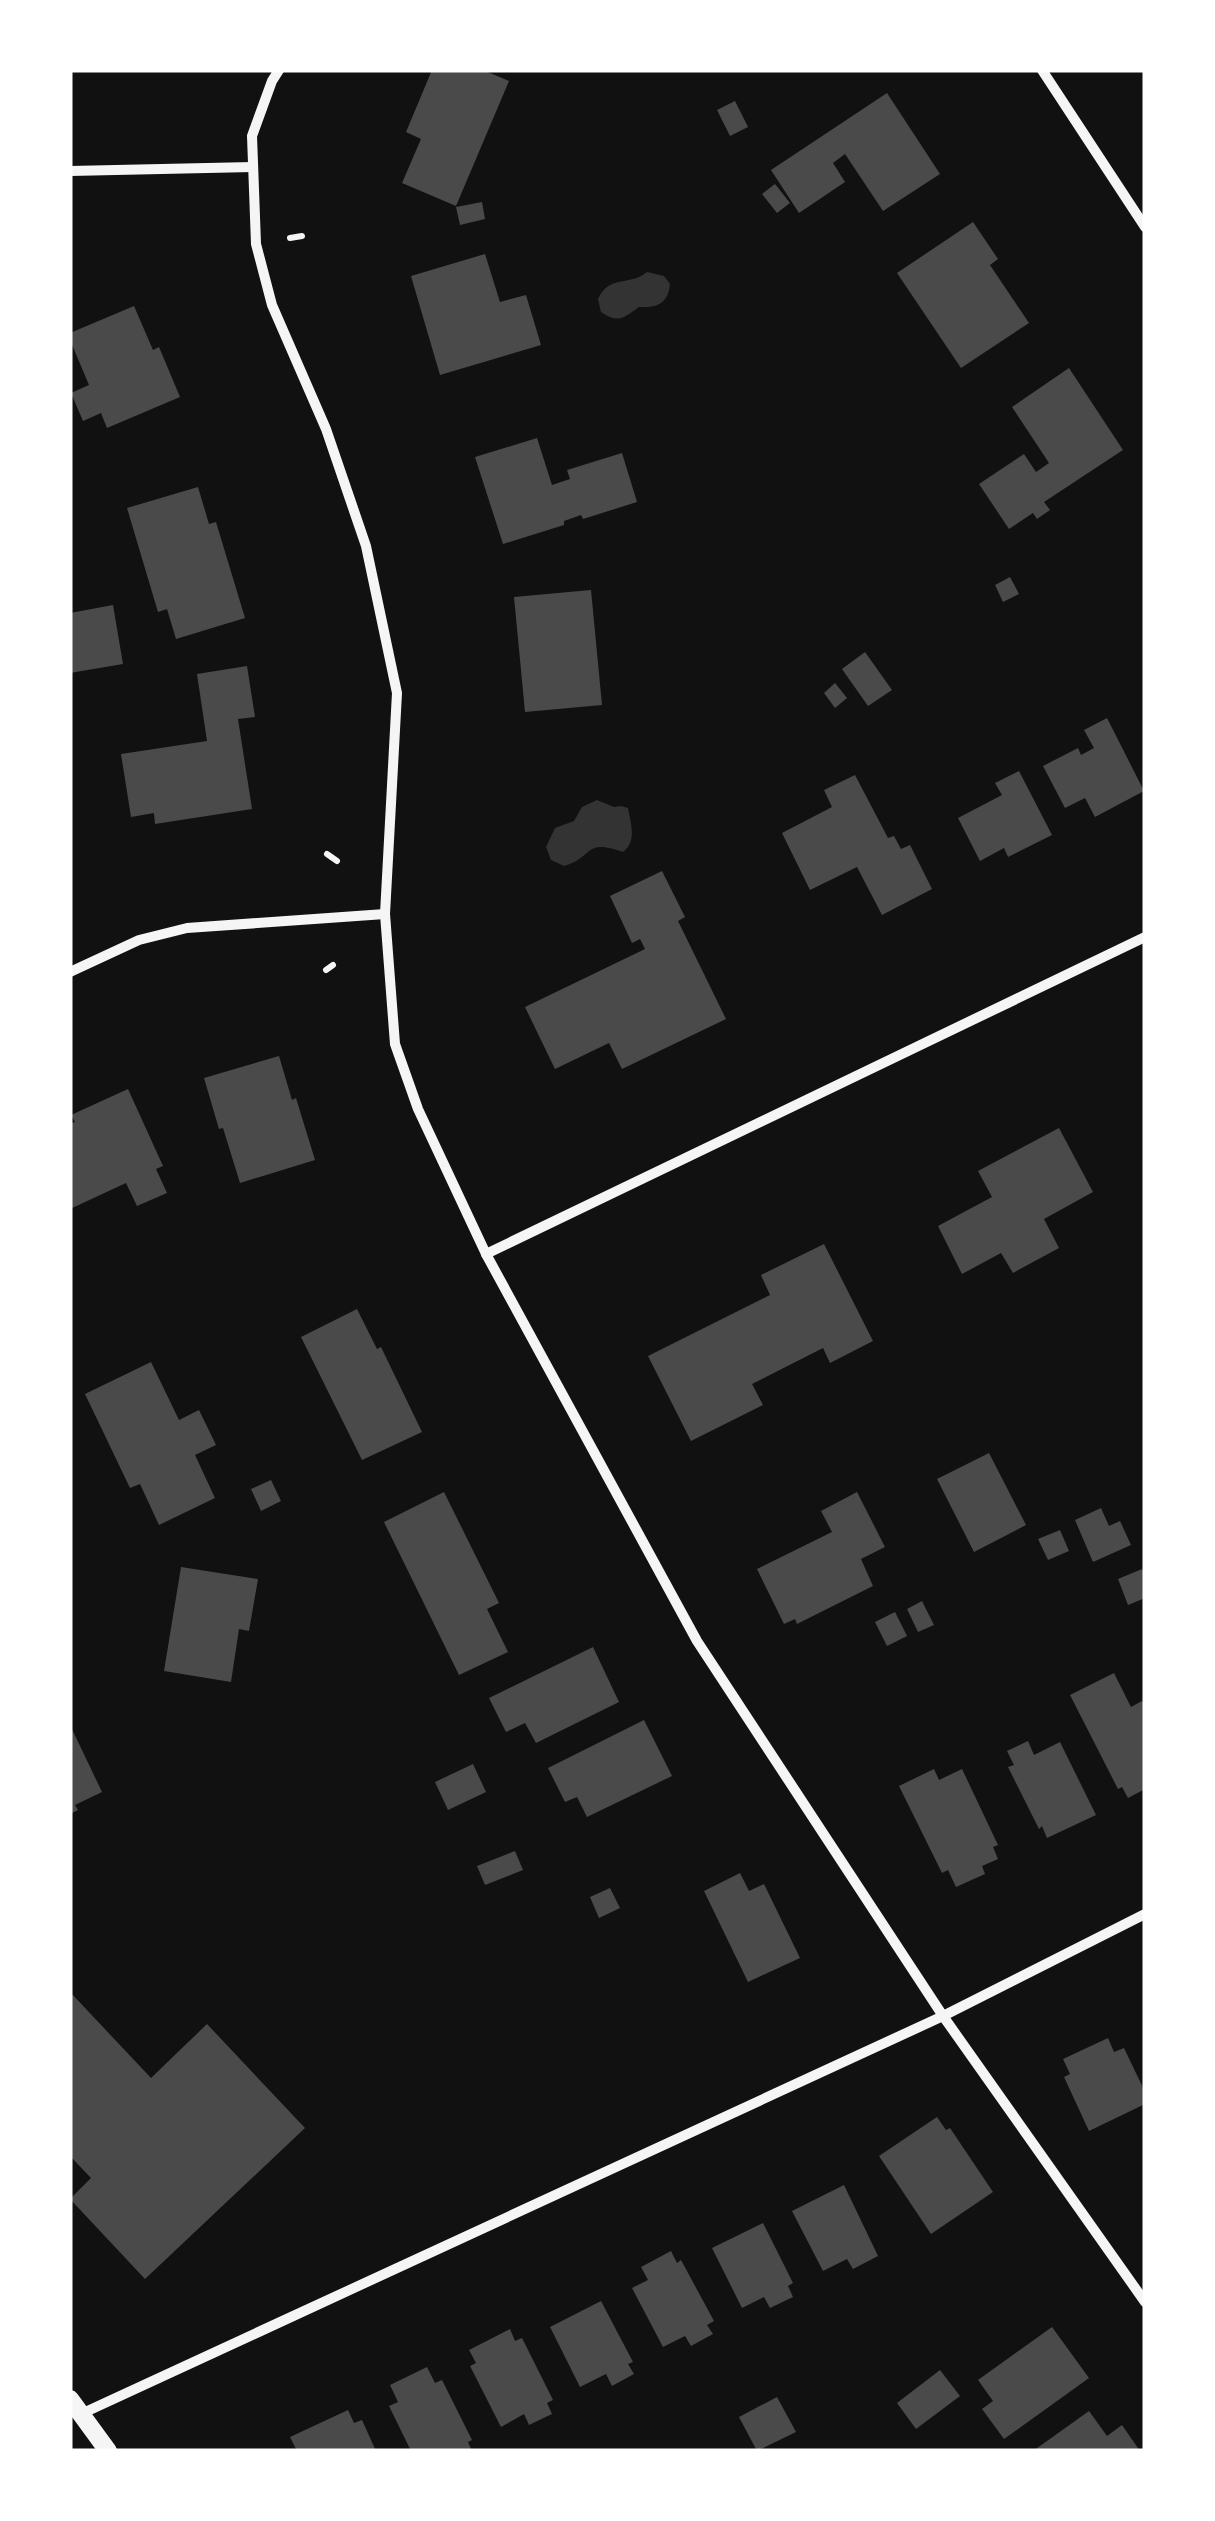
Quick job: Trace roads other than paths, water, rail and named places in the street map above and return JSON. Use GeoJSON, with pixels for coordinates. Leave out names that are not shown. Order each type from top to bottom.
{"type":"FeatureCollection","features":[{"type":"Feature","properties":{"kind":"street"},"geometry":{"type":"LineString","coordinates":[[279,70],[252,136],[256,244],[272,305],[326,429],[366,546],[396,694],[384,914],[395,1044],[418,1109],[486,1254],[697,1640],[943,2016],[1145,2302]]}},
{"type":"Feature","properties":{"kind":"street"},"geometry":{"type":"LineString","coordinates":[[1042,70],[1145,227]]}},
{"type":"Feature","properties":{"kind":"street"},"geometry":{"type":"LineString","coordinates":[[70,171],[252,167]]}},
{"type":"Feature","properties":{"kind":"street"},"geometry":{"type":"LineString","coordinates":[[70,972],[138,940],[187,928],[384,914]]}},
{"type":"Feature","properties":{"kind":"street"},"geometry":{"type":"LineString","coordinates":[[486,1254],[1145,937]]}},
{"type":"Feature","properties":{"kind":"street"},"geometry":{"type":"LineString","coordinates":[[108,2451],[76,2406],[943,2016],[1145,1914]]}}]}
